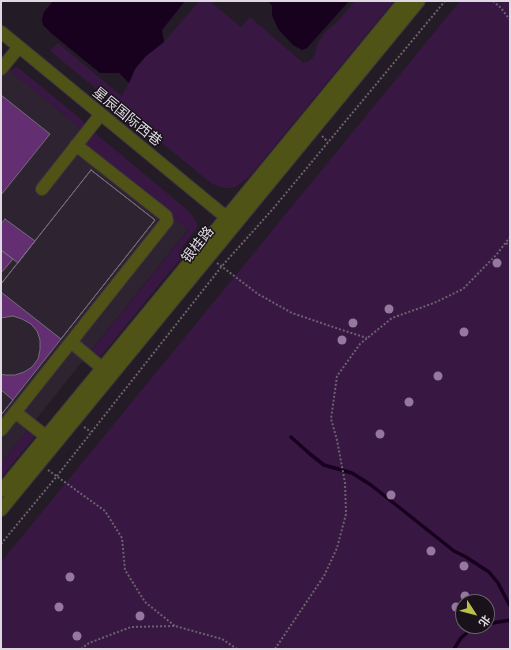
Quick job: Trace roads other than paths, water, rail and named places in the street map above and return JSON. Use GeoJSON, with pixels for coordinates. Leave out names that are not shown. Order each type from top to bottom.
{"type":"FeatureCollection","features":[{"type":"Feature","properties":{"kind":"street","name":"银桂路"},"geometry":{"type":"LineString","coordinates":[[1,491],[51,440],[230,221],[404,1]]}},
{"type":"Feature","properties":{"kind":"street","name":"银桂路"},"geometry":{"type":"LineString","coordinates":[[106,372],[209,256],[230,221],[419,1]]}},
{"type":"Feature","properties":{"kind":"street","name":"星辰国际西巷"},"geometry":{"type":"LineString","coordinates":[[1,32],[230,221]]}},
{"type":"Feature","properties":{"kind":"street"},"geometry":{"type":"LineString","coordinates":[[1,69],[19,47]]}},
{"type":"Feature","properties":{"kind":"street"},"geometry":{"type":"LineString","coordinates":[[42,189],[101,114]]}},
{"type":"Feature","properties":{"kind":"street"},"geometry":{"type":"LineString","coordinates":[[1,430],[167,221],[166,216],[76,145]]}},
{"type":"Feature","properties":{"kind":"street"},"geometry":{"type":"LineString","coordinates":[[71,342],[106,372]]}},
{"type":"Feature","properties":{"kind":"street"},"geometry":{"type":"LineString","coordinates":[[15,412],[51,440]]}},
{"type":"Feature","properties":{"kind":"street","name":"银桂路"},"geometry":{"type":"LineString","coordinates":[[1,510],[39,463],[51,440]]}},
{"type":"Feature","properties":{"kind":"waterway"},"geometry":{"type":"LineString","coordinates":[[291,437],[324,465],[352,473],[371,485],[454,551],[489,572],[498,583],[510,606]]}},
{"type":"Feature","properties":{"kind":"waterway"},"geometry":{"type":"LineString","coordinates":[[495,623],[510,620]]}},
{"type":"Feature","properties":{"kind":"waterway"},"geometry":{"type":"LineString","coordinates":[[454,649],[466,634]]}}]}
